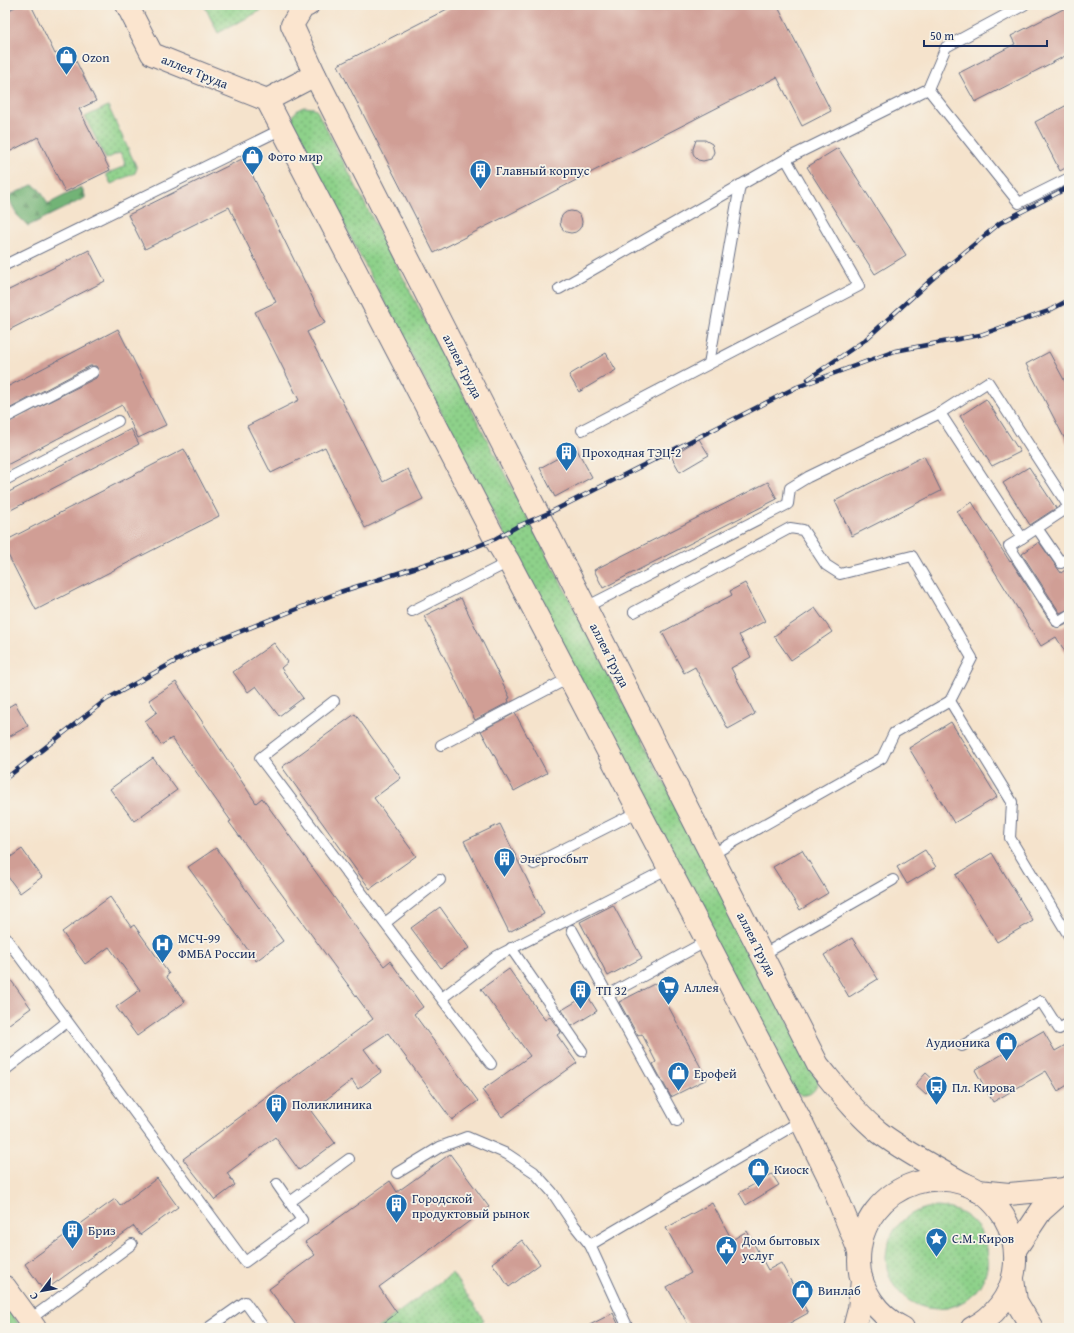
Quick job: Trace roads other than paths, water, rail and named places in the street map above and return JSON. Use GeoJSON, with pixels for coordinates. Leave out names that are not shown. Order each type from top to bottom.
{"type":"FeatureCollection","features":[{"type":"Feature","properties":{"kind":"street","name":"аллея Труда"},"geometry":{"type":"LineString","coordinates":[[127,5],[152,54],[267,100]]}},
{"type":"Feature","properties":{"kind":"street","name":"аллея Труда"},"geometry":{"type":"LineString","coordinates":[[308,5],[303,7],[292,24],[315,75],[818,1064],[848,1102],[880,1132],[913,1156],[971,1187]]}},
{"type":"Feature","properties":{"kind":"street"},"geometry":{"type":"LineString","coordinates":[[315,75],[267,100],[495,539],[509,562],[801,1121],[831,1182],[859,1251]]}},
{"type":"Feature","properties":{"kind":"street"},"geometry":{"type":"LineString","coordinates":[[903,1328],[885,1316],[875,1306],[867,1293],[859,1266],[861,1237],[874,1211],[884,1200],[895,1191],[908,1185],[929,1180],[951,1180],[971,1187],[1009,1194],[1067,1188]]}},
{"type":"Feature","properties":{"kind":"street"},"geometry":{"type":"LineString","coordinates":[[971,1187],[990,1199],[1003,1216],[1012,1236],[1015,1250],[1013,1279],[1008,1292],[991,1315],[972,1328]]}},
{"type":"Feature","properties":{"kind":"street"},"geometry":{"type":"LineString","coordinates":[[1015,1250],[1041,1210],[1067,1188]]}},
{"type":"Feature","properties":{"kind":"street"},"geometry":{"type":"LineString","coordinates":[[1013,1279],[1016,1301],[1032,1328]]}},
{"type":"Feature","properties":{"kind":"street"},"geometry":{"type":"LineString","coordinates":[[854,1328],[859,1309],[862,1280]]}},
{"type":"Feature","properties":{"kind":"street"},"geometry":{"type":"LineString","coordinates":[[5,1287],[32,1324]]}},
{"type":"Feature","properties":{"kind":"lane"},"geometry":{"type":"LineString","coordinates":[[559,289],[786,159],[928,89],[946,47],[1024,5]]}},
{"type":"Feature","properties":{"kind":"lane"},"geometry":{"type":"LineString","coordinates":[[928,89],[1018,203],[1069,178]]}},
{"type":"Feature","properties":{"kind":"lane"},"geometry":{"type":"LineString","coordinates":[[5,265],[282,129]]}},
{"type":"Feature","properties":{"kind":"lane"},"geometry":{"type":"LineString","coordinates":[[582,430],[859,286],[786,159]]}},
{"type":"Feature","properties":{"kind":"lane"},"geometry":{"type":"LineString","coordinates":[[709,364],[740,185]]}},
{"type":"Feature","properties":{"kind":"lane"},"geometry":{"type":"LineString","coordinates":[[5,418],[93,372]]}},
{"type":"Feature","properties":{"kind":"lane"},"geometry":{"type":"LineString","coordinates":[[586,606],[788,504],[790,488],[808,477],[940,413],[988,382],[1069,507],[1010,546],[1058,622],[1069,615]]}},
{"type":"Feature","properties":{"kind":"lane"},"geometry":{"type":"LineString","coordinates":[[940,413],[1022,538]]}},
{"type":"Feature","properties":{"kind":"lane"},"geometry":{"type":"LineString","coordinates":[[5,480],[118,421]]}},
{"type":"Feature","properties":{"kind":"lane"},"geometry":{"type":"LineString","coordinates":[[634,612],[790,528],[803,530],[826,565],[840,574],[912,556],[972,658],[950,701],[894,734],[882,758],[712,855]]}},
{"type":"Feature","properties":{"kind":"lane"},"geometry":{"type":"LineString","coordinates":[[1037,528],[1061,562],[1069,557]]}},
{"type":"Feature","properties":{"kind":"lane"},"geometry":{"type":"LineString","coordinates":[[412,611],[509,562]]}},
{"type":"Feature","properties":{"kind":"lane"},"geometry":{"type":"LineString","coordinates":[[441,745],[569,678]]}},
{"type":"Feature","properties":{"kind":"lane"},"geometry":{"type":"LineString","coordinates":[[334,701],[260,758],[492,1064]]}},
{"type":"Feature","properties":{"kind":"lane"},"geometry":{"type":"LineString","coordinates":[[950,701],[1012,802],[1010,838],[1069,936]]}},
{"type":"Feature","properties":{"kind":"lane"},"geometry":{"type":"LineString","coordinates":[[534,864],[639,811]]}},
{"type":"Feature","properties":{"kind":"lane"},"geometry":{"type":"LineString","coordinates":[[442,998],[497,956],[669,868]]}},
{"type":"Feature","properties":{"kind":"lane"},"geometry":{"type":"LineString","coordinates":[[385,923],[440,880]]}},
{"type":"Feature","properties":{"kind":"lane"},"geometry":{"type":"LineString","coordinates":[[762,955],[893,880]]}},
{"type":"Feature","properties":{"kind":"lane"},"geometry":{"type":"LineString","coordinates":[[572,930],[677,1122]]}},
{"type":"Feature","properties":{"kind":"lane"},"geometry":{"type":"LineString","coordinates":[[5,937],[245,1262],[302,1220],[277,1184]]}},
{"type":"Feature","properties":{"kind":"lane"},"geometry":{"type":"LineString","coordinates":[[608,995],[707,941]]}},
{"type":"Feature","properties":{"kind":"lane"},"geometry":{"type":"LineString","coordinates":[[511,948],[582,1051]]}},
{"type":"Feature","properties":{"kind":"lane"},"geometry":{"type":"LineString","coordinates":[[962,1046],[1041,1001],[1059,1029],[1069,1023]]}},
{"type":"Feature","properties":{"kind":"lane"},"geometry":{"type":"LineString","coordinates":[[5,1070],[68,1022]]}},
{"type":"Feature","properties":{"kind":"lane"},"geometry":{"type":"LineString","coordinates":[[590,1245],[801,1121]]}},
{"type":"Feature","properties":{"kind":"lane"},"geometry":{"type":"LineString","coordinates":[[397,1172],[440,1147],[467,1137],[507,1154],[534,1172],[552,1192],[574,1225],[590,1245],[628,1328]]}},
{"type":"Feature","properties":{"kind":"lane"},"geometry":{"type":"LineString","coordinates":[[290,1202],[349,1159]]}},
{"type":"Feature","properties":{"kind":"lane"},"geometry":{"type":"LineString","coordinates":[[32,1324],[132,1244]]}},
{"type":"Feature","properties":{"kind":"lane"},"geometry":{"type":"LineString","coordinates":[[208,1328],[245,1302],[264,1328]]}},
{"type":"Feature","properties":{"kind":"railway"},"geometry":{"type":"LineString","coordinates":[[808,379],[865,340],[931,280],[1000,223],[1069,187]]}},
{"type":"Feature","properties":{"kind":"railway"},"geometry":{"type":"LineString","coordinates":[[5,779],[107,699],[201,647],[340,592],[463,552],[495,539],[518,526],[551,512],[797,387],[895,351],[980,335],[1048,311],[1069,300]]}},
{"type":"Feature","properties":{"kind":"place","name":"Ozon"},"geometry":{"type":"Point","coordinates":[67,76]}},
{"type":"Feature","properties":{"kind":"place","name":"Фото мир"},"geometry":{"type":"Point","coordinates":[253,176]}},
{"type":"Feature","properties":{"kind":"place","name":"Главный корпус"},"geometry":{"type":"Point","coordinates":[480,190]}},
{"type":"Feature","properties":{"kind":"place","name":"Проходная ТЭЦ-2"},"geometry":{"type":"Point","coordinates":[566,472]}},
{"type":"Feature","properties":{"kind":"place","name":"Энергосбыт"},"geometry":{"type":"Point","coordinates":[504,878]}},
{"type":"Feature","properties":{"kind":"place","name":"МСЧ-99 ФМБА России"},"geometry":{"type":"Point","coordinates":[162,964]}},
{"type":"Feature","properties":{"kind":"place","name":"Аллея"},"geometry":{"type":"Point","coordinates":[669,1006]}},
{"type":"Feature","properties":{"kind":"place","name":"ТП 32"},"geometry":{"type":"Point","coordinates":[580,1010]}},
{"type":"Feature","properties":{"kind":"place","name":"Аудионика"},"geometry":{"type":"Point","coordinates":[1006,1062]}},
{"type":"Feature","properties":{"kind":"place","name":"Ерофей"},"geometry":{"type":"Point","coordinates":[679,1092]}},
{"type":"Feature","properties":{"kind":"place","name":"Пл. Кирова"},"geometry":{"type":"Point","coordinates":[936,1106]}},
{"type":"Feature","properties":{"kind":"place","name":"Поликлиника"},"geometry":{"type":"Point","coordinates":[276,1124]}},
{"type":"Feature","properties":{"kind":"place","name":"Киоск"},"geometry":{"type":"Point","coordinates":[759,1188]}},
{"type":"Feature","properties":{"kind":"place","name":"Городской продуктовый рынок"},"geometry":{"type":"Point","coordinates":[397,1224]}},
{"type":"Feature","properties":{"kind":"place","name":"Бриз"},"geometry":{"type":"Point","coordinates":[73,1250]}},
{"type":"Feature","properties":{"kind":"place","name":"С.М. Киров"},"geometry":{"type":"Point","coordinates":[937,1258]}},
{"type":"Feature","properties":{"kind":"place","name":"Дом бытовых услуг"},"geometry":{"type":"Point","coordinates":[727,1266]}},
{"type":"Feature","properties":{"kind":"place","name":"Винлаб"},"geometry":{"type":"Point","coordinates":[802,1310]}}]}
